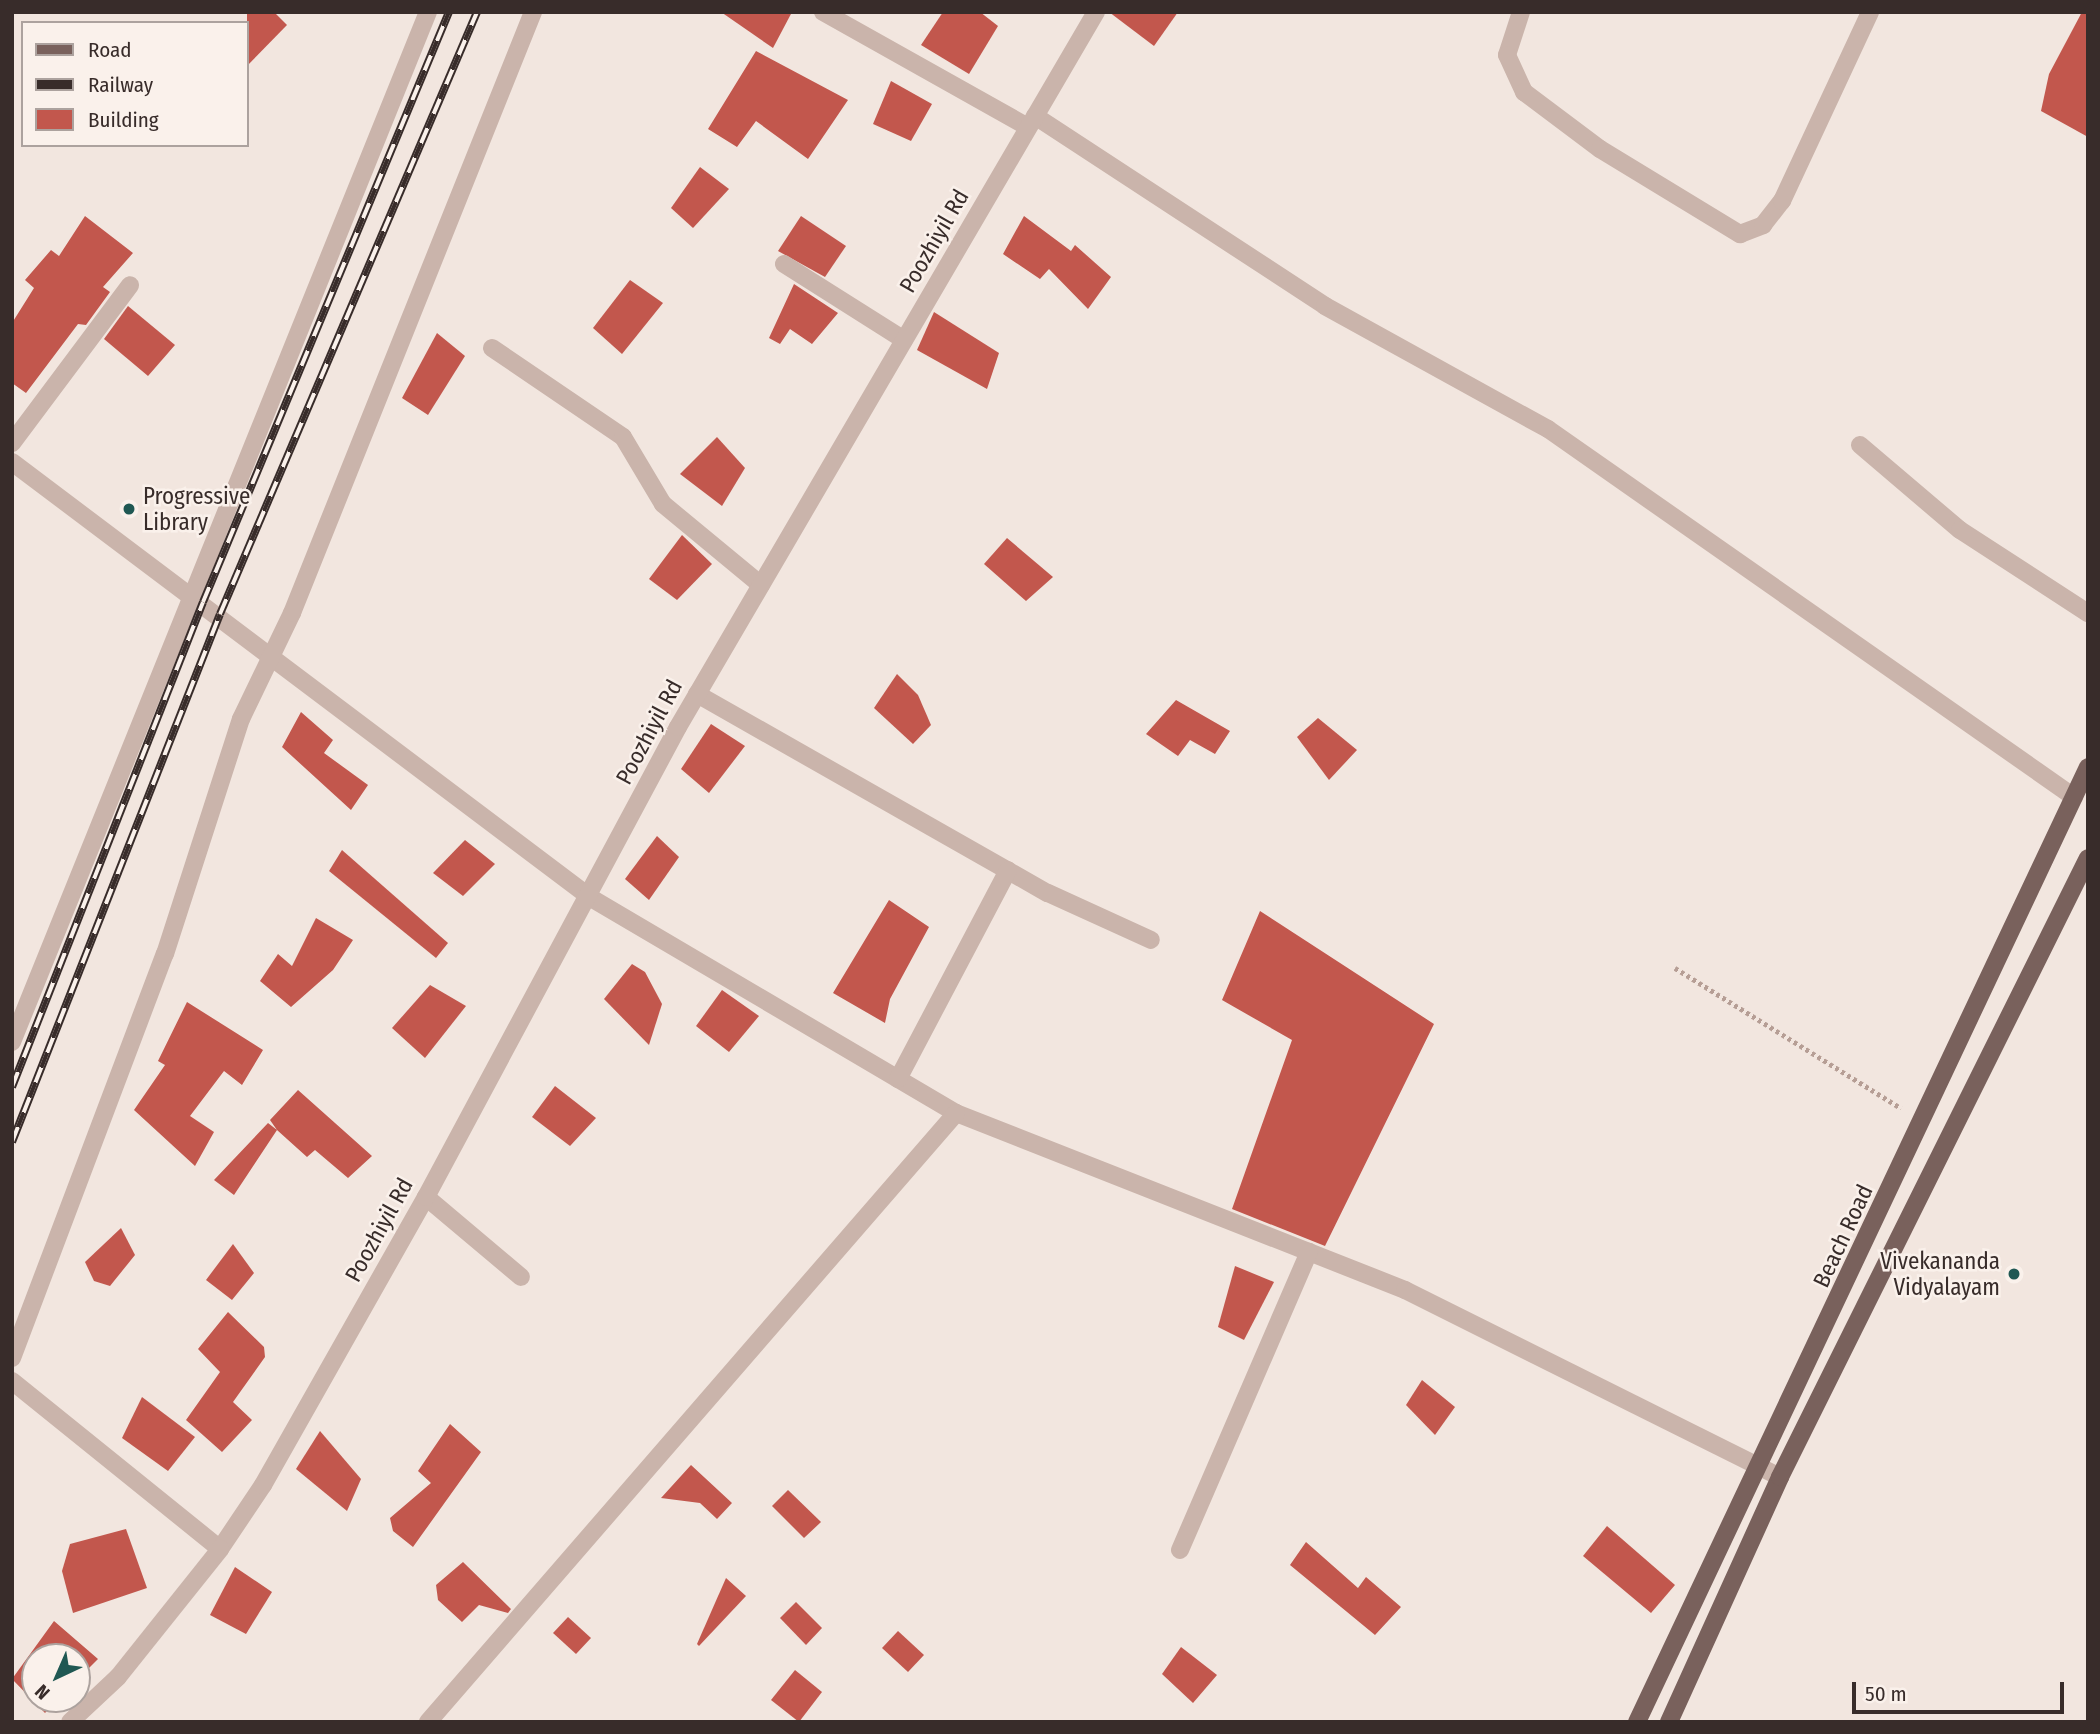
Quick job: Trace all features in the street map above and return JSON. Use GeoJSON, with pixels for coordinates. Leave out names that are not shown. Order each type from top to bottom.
{"type":"FeatureCollection","features":[{"type":"Feature","properties":{"kind":"main road","name":"Beach Road"},"geometry":{"type":"LineString","coordinates":[[1637,1722],[1923,1122],[2088,767]]}},
{"type":"Feature","properties":{"kind":"main road"},"geometry":{"type":"LineString","coordinates":[[1669,1722],[1780,1477],[2088,858]]}},
{"type":"Feature","properties":{"kind":"street"},"geometry":{"type":"LineString","coordinates":[[12,1042],[169,664],[191,591],[428,12]]}},
{"type":"Feature","properties":{"kind":"street"},"geometry":{"type":"LineString","coordinates":[[12,1359],[165,954],[211,805],[270,652],[292,613],[457,213],[533,12]]}},
{"type":"Feature","properties":{"kind":"street"},"geometry":{"type":"LineString","coordinates":[[822,12],[1032,121],[1325,306],[1548,429],[2074,797]]}},
{"type":"Feature","properties":{"kind":"street","name":"Poozhiyil Rd"},"geometry":{"type":"LineString","coordinates":[[70,1722],[118,1676],[220,1549],[263,1485],[591,898],[696,694],[1096,12]]}},
{"type":"Feature","properties":{"kind":"street"},"geometry":{"type":"LineString","coordinates":[[1521,12],[1507,55],[1524,92],[1600,149],[1740,234],[1763,225],[1782,201],[1870,12]]}},
{"type":"Feature","properties":{"kind":"street"},"geometry":{"type":"LineString","coordinates":[[785,264],[904,340]]}},
{"type":"Feature","properties":{"kind":"street"},"geometry":{"type":"LineString","coordinates":[[12,443],[130,285]]}},
{"type":"Feature","properties":{"kind":"street"},"geometry":{"type":"LineString","coordinates":[[492,348],[623,437],[663,504],[761,585]]}},
{"type":"Feature","properties":{"kind":"street"},"geometry":{"type":"LineString","coordinates":[[1860,445],[1960,530],[2088,613]]}},
{"type":"Feature","properties":{"kind":"street"},"geometry":{"type":"LineString","coordinates":[[12,462],[191,591],[591,898],[956,1113],[1418,1296],[1761,1465],[1780,1477]]}},
{"type":"Feature","properties":{"kind":"street"},"geometry":{"type":"LineString","coordinates":[[696,694],[1008,870],[1151,940]]}},
{"type":"Feature","properties":{"kind":"street"},"geometry":{"type":"LineString","coordinates":[[898,1079],[1008,870]]}},
{"type":"Feature","properties":{"kind":"street"},"geometry":{"type":"LineString","coordinates":[[428,1722],[956,1113]]}},
{"type":"Feature","properties":{"kind":"street"},"geometry":{"type":"LineString","coordinates":[[426,1197],[521,1277]]}},
{"type":"Feature","properties":{"kind":"street"},"geometry":{"type":"LineString","coordinates":[[1180,1549],[1309,1252]]}},
{"type":"Feature","properties":{"kind":"street"},"geometry":{"type":"LineString","coordinates":[[12,1381],[220,1549]]}},
{"type":"Feature","properties":{"kind":"path"},"geometry":{"type":"LineString","coordinates":[[1675,968],[1923,1122]]}},
{"type":"Feature","properties":{"kind":"building"},"geometry":{"type":"Polygon","coordinates":[[[247,12],[274,12],[287,25],[248,65],[248,21],[247,12]]]}},
{"type":"Feature","properties":{"kind":"building"},"geometry":{"type":"Polygon","coordinates":[[[721,12],[792,12],[773,48],[721,12]]]}},
{"type":"Feature","properties":{"kind":"building"},"geometry":{"type":"Polygon","coordinates":[[[943,12],[980,12],[998,26],[969,74],[921,45],[943,12]]]}},
{"type":"Feature","properties":{"kind":"building"},"geometry":{"type":"Polygon","coordinates":[[[1109,12],[1178,12],[1154,46],[1109,12]]]}},
{"type":"Feature","properties":{"kind":"building"},"geometry":{"type":"Polygon","coordinates":[[[2082,12],[2088,12],[2088,137],[2041,111],[2049,74],[2082,12]]]}},
{"type":"Feature","properties":{"kind":"building"},"geometry":{"type":"Polygon","coordinates":[[[756,51],[848,100],[808,159],[756,121],[737,147],[708,129],[756,51]]]}},
{"type":"Feature","properties":{"kind":"building"},"geometry":{"type":"Polygon","coordinates":[[[891,81],[932,104],[911,141],[873,124],[891,81]]]}},
{"type":"Feature","properties":{"kind":"building"},"geometry":{"type":"Polygon","coordinates":[[[700,167],[729,189],[693,228],[671,208],[700,167]]]}},
{"type":"Feature","properties":{"kind":"building"},"geometry":{"type":"Polygon","coordinates":[[[85,216],[133,253],[103,287],[110,292],[86,325],[78,324],[26,393],[12,383],[12,323],[34,288],[25,280],[51,250],[59,256],[85,216]]]}},
{"type":"Feature","properties":{"kind":"building"},"geometry":{"type":"Polygon","coordinates":[[[801,216],[846,246],[825,277],[778,251],[801,216]]]}},
{"type":"Feature","properties":{"kind":"building"},"geometry":{"type":"Polygon","coordinates":[[[1024,216],[1071,251],[1075,245],[1111,277],[1088,309],[1049,269],[1040,279],[1003,254],[1024,216]]]}},
{"type":"Feature","properties":{"kind":"building"},"geometry":{"type":"Polygon","coordinates":[[[630,280],[663,303],[622,354],[593,328],[630,280]]]}},
{"type":"Feature","properties":{"kind":"building"},"geometry":{"type":"Polygon","coordinates":[[[794,284],[838,313],[812,344],[790,329],[780,344],[769,338],[794,284]]]}},
{"type":"Feature","properties":{"kind":"building"},"geometry":{"type":"Polygon","coordinates":[[[128,306],[175,345],[148,376],[104,339],[128,306]]]}},
{"type":"Feature","properties":{"kind":"building"},"geometry":{"type":"Polygon","coordinates":[[[934,312],[999,353],[987,389],[917,350],[934,312]]]}},
{"type":"Feature","properties":{"kind":"building"},"geometry":{"type":"Polygon","coordinates":[[[437,333],[465,356],[428,415],[402,398],[437,333]]]}},
{"type":"Feature","properties":{"kind":"building"},"geometry":{"type":"Polygon","coordinates":[[[717,437],[745,468],[722,506],[680,474],[717,437]]]}},
{"type":"Feature","properties":{"kind":"building"},"geometry":{"type":"Polygon","coordinates":[[[682,535],[712,564],[677,600],[649,579],[682,535]]]}},
{"type":"Feature","properties":{"kind":"building"},"geometry":{"type":"Polygon","coordinates":[[[1007,538],[1053,577],[1026,601],[984,564],[1007,538]]]}},
{"type":"Feature","properties":{"kind":"building"},"geometry":{"type":"Polygon","coordinates":[[[897,674],[918,695],[931,725],[913,744],[874,708],[897,674]]]}},
{"type":"Feature","properties":{"kind":"building"},"geometry":{"type":"Polygon","coordinates":[[[1176,700],[1230,731],[1215,754],[1190,740],[1178,756],[1146,734],[1176,700]]]}},
{"type":"Feature","properties":{"kind":"building"},"geometry":{"type":"Polygon","coordinates":[[[301,712],[333,740],[324,753],[368,785],[351,810],[282,747],[301,712]]]}},
{"type":"Feature","properties":{"kind":"building"},"geometry":{"type":"Polygon","coordinates":[[[1318,718],[1357,750],[1329,780],[1297,737],[1318,718]]]}},
{"type":"Feature","properties":{"kind":"building"},"geometry":{"type":"Polygon","coordinates":[[[711,724],[745,746],[709,793],[681,769],[711,724]]]}},
{"type":"Feature","properties":{"kind":"building"},"geometry":{"type":"Polygon","coordinates":[[[657,836],[679,857],[649,900],[625,879],[657,836]]]}},
{"type":"Feature","properties":{"kind":"building"},"geometry":{"type":"Polygon","coordinates":[[[465,840],[495,864],[463,896],[433,873],[465,840]]]}},
{"type":"Feature","properties":{"kind":"building"},"geometry":{"type":"Polygon","coordinates":[[[342,850],[448,943],[436,958],[329,871],[342,850]]]}},
{"type":"Feature","properties":{"kind":"building"},"geometry":{"type":"Polygon","coordinates":[[[889,900],[929,927],[890,999],[885,1023],[833,993],[889,900]]]}},
{"type":"Feature","properties":{"kind":"building"},"geometry":{"type":"Polygon","coordinates":[[[1260,911],[1434,1024],[1325,1246],[1232,1209],[1292,1040],[1222,1000],[1260,911]]]}},
{"type":"Feature","properties":{"kind":"building"},"geometry":{"type":"Polygon","coordinates":[[[316,918],[353,940],[333,970],[291,1007],[260,981],[278,954],[292,966],[316,918]]]}},
{"type":"Feature","properties":{"kind":"building"},"geometry":{"type":"Polygon","coordinates":[[[632,964],[645,972],[662,1004],[649,1045],[604,999],[632,964]]]}},
{"type":"Feature","properties":{"kind":"building"},"geometry":{"type":"Polygon","coordinates":[[[430,985],[466,1006],[425,1058],[392,1028],[430,985]]]}},
{"type":"Feature","properties":{"kind":"building"},"geometry":{"type":"Polygon","coordinates":[[[722,990],[759,1016],[729,1052],[696,1026],[722,990]]]}},
{"type":"Feature","properties":{"kind":"building"},"geometry":{"type":"Polygon","coordinates":[[[187,1002],[263,1050],[242,1085],[224,1071],[190,1116],[214,1132],[195,1166],[134,1110],[165,1065],[158,1061],[187,1002]]]}},
{"type":"Feature","properties":{"kind":"building"},"geometry":{"type":"Polygon","coordinates":[[[555,1086],[596,1118],[570,1146],[532,1117],[555,1086]]]}},
{"type":"Feature","properties":{"kind":"building"},"geometry":{"type":"Polygon","coordinates":[[[298,1090],[372,1156],[348,1178],[315,1150],[307,1157],[277,1130],[270,1120],[298,1090]]]}},
{"type":"Feature","properties":{"kind":"building"},"geometry":{"type":"Polygon","coordinates":[[[268,1123],[277,1130],[234,1195],[214,1180],[268,1123]]]}},
{"type":"Feature","properties":{"kind":"building"},"geometry":{"type":"Polygon","coordinates":[[[121,1228],[135,1255],[110,1286],[94,1281],[85,1262],[121,1228]]]}},
{"type":"Feature","properties":{"kind":"building"},"geometry":{"type":"Polygon","coordinates":[[[233,1244],[254,1273],[232,1300],[206,1280],[233,1244]]]}},
{"type":"Feature","properties":{"kind":"building"},"geometry":{"type":"Polygon","coordinates":[[[1235,1266],[1274,1282],[1244,1340],[1218,1327],[1235,1266]]]}},
{"type":"Feature","properties":{"kind":"building"},"geometry":{"type":"Polygon","coordinates":[[[228,1312],[264,1347],[265,1357],[233,1402],[252,1420],[222,1452],[186,1420],[220,1372],[198,1349],[228,1312]]]}},
{"type":"Feature","properties":{"kind":"building"},"geometry":{"type":"Polygon","coordinates":[[[1422,1380],[1455,1407],[1435,1435],[1406,1405],[1422,1380]]]}},
{"type":"Feature","properties":{"kind":"building"},"geometry":{"type":"Polygon","coordinates":[[[142,1397],[195,1437],[168,1471],[122,1438],[142,1397]]]}},
{"type":"Feature","properties":{"kind":"building"},"geometry":{"type":"Polygon","coordinates":[[[450,1424],[481,1452],[413,1547],[393,1531],[390,1518],[431,1483],[418,1471],[450,1424]]]}},
{"type":"Feature","properties":{"kind":"building"},"geometry":{"type":"Polygon","coordinates":[[[320,1431],[361,1479],[347,1511],[296,1469],[320,1431]]]}},
{"type":"Feature","properties":{"kind":"building"},"geometry":{"type":"Polygon","coordinates":[[[691,1465],[732,1503],[717,1519],[700,1503],[661,1498],[691,1465]]]}},
{"type":"Feature","properties":{"kind":"building"},"geometry":{"type":"Polygon","coordinates":[[[788,1490],[821,1522],[804,1538],[772,1506],[788,1490]]]}},
{"type":"Feature","properties":{"kind":"building"},"geometry":{"type":"Polygon","coordinates":[[[1607,1526],[1675,1585],[1651,1613],[1583,1556],[1607,1526]]]}},
{"type":"Feature","properties":{"kind":"building"},"geometry":{"type":"Polygon","coordinates":[[[126,1529],[147,1588],[73,1613],[62,1571],[70,1544],[126,1529]]]}},
{"type":"Feature","properties":{"kind":"building"},"geometry":{"type":"Polygon","coordinates":[[[1306,1542],[1358,1588],[1366,1577],[1401,1607],[1375,1635],[1290,1565],[1306,1542]]]}},
{"type":"Feature","properties":{"kind":"building"},"geometry":{"type":"Polygon","coordinates":[[[463,1562],[511,1609],[508,1613],[479,1605],[462,1622],[438,1600],[436,1585],[463,1562]]]}},
{"type":"Feature","properties":{"kind":"building"},"geometry":{"type":"Polygon","coordinates":[[[235,1567],[272,1592],[246,1634],[210,1615],[235,1567]]]}},
{"type":"Feature","properties":{"kind":"building"},"geometry":{"type":"Polygon","coordinates":[[[726,1578],[746,1596],[699,1646],[697,1644],[726,1578]]]}},
{"type":"Feature","properties":{"kind":"building"},"geometry":{"type":"Polygon","coordinates":[[[796,1602],[822,1628],[806,1645],[780,1618],[796,1602]]]}},
{"type":"Feature","properties":{"kind":"building"},"geometry":{"type":"Polygon","coordinates":[[[568,1617],[591,1638],[576,1654],[553,1633],[568,1617]]]}},
{"type":"Feature","properties":{"kind":"building"},"geometry":{"type":"Polygon","coordinates":[[[54,1621],[79,1643],[38,1643],[54,1621]]]}},
{"type":"Feature","properties":{"kind":"building"},"geometry":{"type":"Polygon","coordinates":[[[898,1631],[924,1655],[908,1672],[882,1648],[898,1631]]]}},
{"type":"Feature","properties":{"kind":"building"},"geometry":{"type":"Polygon","coordinates":[[[1181,1647],[1217,1675],[1193,1703],[1162,1674],[1181,1647]]]}},
{"type":"Feature","properties":{"kind":"building"},"geometry":{"type":"Polygon","coordinates":[[[91,1653],[98,1659],[91,1666],[91,1653]]]}},
{"type":"Feature","properties":{"kind":"building"},"geometry":{"type":"Polygon","coordinates":[[[21,1667],[21,1688],[12,1679],[21,1667]]]}},
{"type":"Feature","properties":{"kind":"building"},"geometry":{"type":"Polygon","coordinates":[[[795,1670],[822,1692],[799,1722],[771,1700],[795,1670]]]}},
{"type":"Feature","properties":{"kind":"railway"},"geometry":{"type":"LineString","coordinates":[[12,1087],[203,602],[449,12]]}},
{"type":"Feature","properties":{"kind":"railway"},"geometry":{"type":"LineString","coordinates":[[12,1142],[220,614],[477,12]]}},
{"type":"Feature","properties":{"kind":"place","name":"Progressive Library"},"geometry":{"type":"Point","coordinates":[129,509]}},
{"type":"Feature","properties":{"kind":"place","name":"Vivekananda Vidyalayam"},"geometry":{"type":"Point","coordinates":[2014,1274]}}]}
